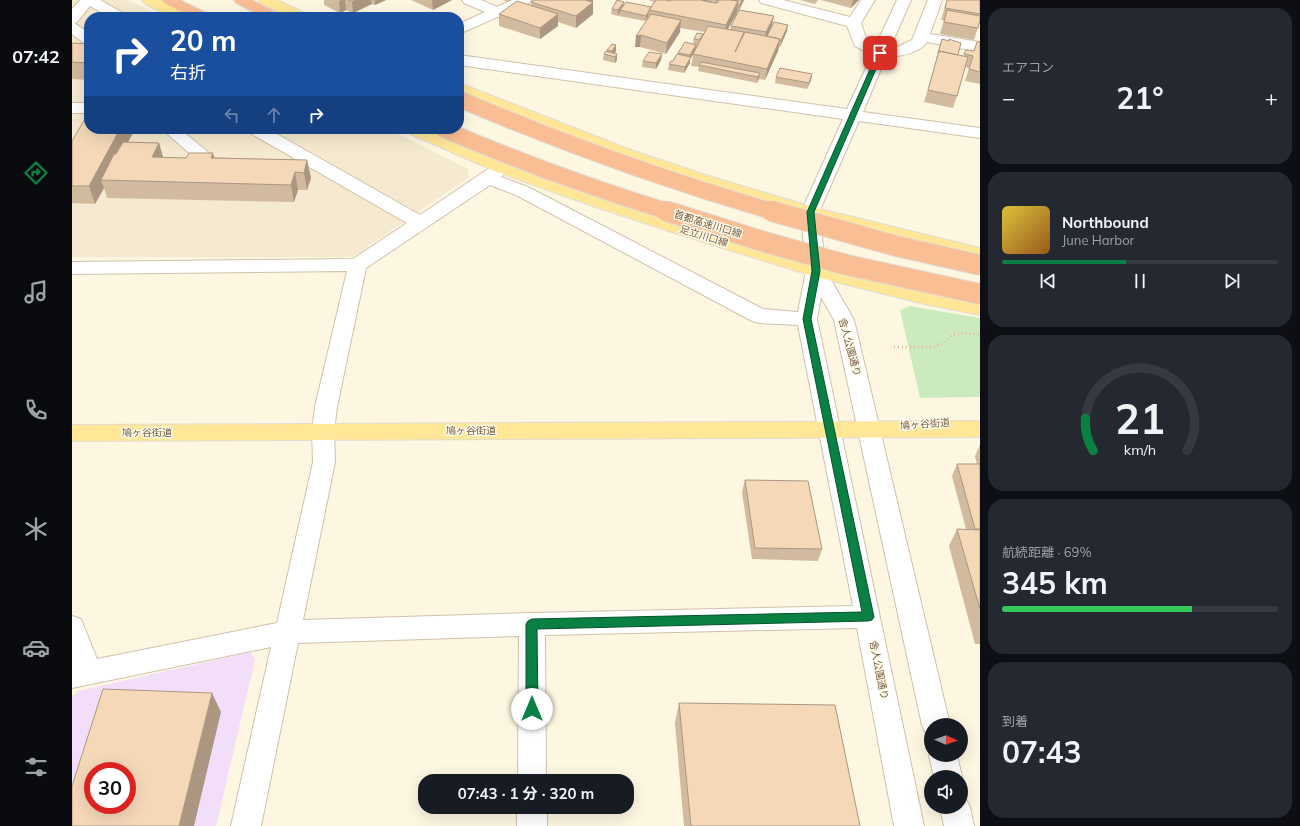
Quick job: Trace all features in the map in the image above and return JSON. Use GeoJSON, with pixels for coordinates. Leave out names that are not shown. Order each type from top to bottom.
{"type":"FeatureCollection","features":[{"type":"Feature","properties":{"kind":"highway"},"geometry":{"type":"LineString","coordinates":[[157,0],[174,10]]}},
{"type":"Feature","properties":{"kind":"highway"},"geometry":{"type":"LineString","coordinates":[[241,0],[264,12]]}},
{"type":"Feature","properties":{"kind":"highway"},"geometry":{"type":"LineString","coordinates":[[464,101],[547,136],[640,170],[759,208],[858,236],[980,265]]}},
{"type":"Feature","properties":{"kind":"highway","name":"首都高速川口線"},"geometry":{"type":"LineString","coordinates":[[455,134],[508,157],[592,188],[757,240],[847,265],[980,294]]}},
{"type":"Feature","properties":{"kind":"main road"},"geometry":{"type":"LineString","coordinates":[[149,0],[174,10]]}},
{"type":"Feature","properties":{"kind":"main road"},"geometry":{"type":"LineString","coordinates":[[266,0],[291,12]]}},
{"type":"Feature","properties":{"kind":"main road"},"geometry":{"type":"LineString","coordinates":[[464,90],[625,154],[810,212],[916,240],[980,254]]}},
{"type":"Feature","properties":{"kind":"main road","name":"足立川口線"},"geometry":{"type":"LineString","coordinates":[[423,134],[496,173],[607,204],[816,271],[929,298],[980,308]]}},
{"type":"Feature","properties":{"kind":"main road","name":"鳩ヶ谷街道"},"geometry":{"type":"LineString","coordinates":[[870,428],[980,420]]}},
{"type":"Feature","properties":{"kind":"main road","name":"鳩ヶ谷街道"},"geometry":{"type":"LineString","coordinates":[[72,433],[870,428],[980,429]]}},
{"type":"Feature","properties":{"kind":"street"},"geometry":{"type":"LineString","coordinates":[[72,19],[88,0],[111,12]]}},
{"type":"Feature","properties":{"kind":"street"},"geometry":{"type":"LineString","coordinates":[[469,0],[497,12]]}},
{"type":"Feature","properties":{"kind":"street"},"geometry":{"type":"LineString","coordinates":[[464,28],[524,0]]}},
{"type":"Feature","properties":{"kind":"street"},"geometry":{"type":"LineString","coordinates":[[766,0],[854,23]]}},
{"type":"Feature","properties":{"kind":"street"},"geometry":{"type":"LineString","coordinates":[[868,0],[854,23],[860,43],[880,53],[898,52],[919,43],[935,0]]}},
{"type":"Feature","properties":{"kind":"street"},"geometry":{"type":"LineString","coordinates":[[816,271],[810,212],[904,0]]}},
{"type":"Feature","properties":{"kind":"street"},"geometry":{"type":"LineString","coordinates":[[72,28],[84,36]]}},
{"type":"Feature","properties":{"kind":"street"},"geometry":{"type":"LineString","coordinates":[[922,37],[980,47]]}},
{"type":"Feature","properties":{"kind":"street"},"geometry":{"type":"LineString","coordinates":[[464,61],[980,133]]}},
{"type":"Feature","properties":{"kind":"street"},"geometry":{"type":"LineString","coordinates":[[72,108],[84,108]]}},
{"type":"Feature","properties":{"kind":"street"},"geometry":{"type":"LineString","coordinates":[[176,134],[211,163],[242,164]]}},
{"type":"Feature","properties":{"kind":"street"},"geometry":{"type":"LineString","coordinates":[[265,134],[421,223]]}},
{"type":"Feature","properties":{"kind":"street"},"geometry":{"type":"LineString","coordinates":[[289,165],[320,165]]}},
{"type":"Feature","properties":{"kind":"street"},"geometry":{"type":"LineString","coordinates":[[72,268],[357,265],[496,173],[522,191],[759,316],[807,319]]}},
{"type":"Feature","properties":{"kind":"street"},"geometry":{"type":"LineString","coordinates":[[246,826],[324,462],[323,431],[326,407],[356,276],[357,265]]}},
{"type":"Feature","properties":{"kind":"street","name":"舎人公園通り"},"geometry":{"type":"LineString","coordinates":[[816,271],[807,319],[909,826]]}},
{"type":"Feature","properties":{"kind":"street","name":"舎人公園通り"},"geometry":{"type":"LineString","coordinates":[[816,271],[844,320],[870,428],[934,718]]}},
{"type":"Feature","properties":{"kind":"street"},"geometry":{"type":"LineString","coordinates":[[72,627],[80,674],[287,632],[532,624],[868,617]]}},
{"type":"Feature","properties":{"kind":"street"},"geometry":{"type":"LineString","coordinates":[[532,624],[532,774]]}},
{"type":"Feature","properties":{"kind":"street"},"geometry":{"type":"LineString","coordinates":[[532,814],[532,826]]}},
{"type":"Feature","properties":{"kind":"street"},"geometry":{"type":"LineString","coordinates":[[956,814],[959,826]]}},
{"type":"Feature","properties":{"kind":"path"},"geometry":{"type":"LineString","coordinates":[[894,346],[934,347],[945,342],[952,335],[965,333],[980,335]]}},
{"type":"Feature","properties":{"kind":"shaded area"},"geometry":{"type":"Polygon","coordinates":[[[72,0],[128,0],[153,12],[84,12],[84,134],[398,134],[468,169],[469,177],[353,257],[72,257],[72,0]]]}},
{"type":"Feature","properties":{"kind":"shaded area"},"geometry":{"type":"Polygon","coordinates":[[[251,652],[255,660],[216,826],[72,826],[72,697],[78,691],[251,652]]]}},
{"type":"Feature","properties":{"kind":"green space"},"geometry":{"type":"Polygon","coordinates":[[[910,306],[980,318],[980,397],[920,398],[900,310],[910,306]]]}},
{"type":"Feature","properties":{"kind":"building"},"geometry":{"type":"Polygon","coordinates":[[[534,0],[585,0],[593,2],[576,16],[531,2],[534,0]]]}},
{"type":"Feature","properties":{"kind":"building"},"geometry":{"type":"Polygon","coordinates":[[[617,0],[624,2],[618,10],[612,9],[617,0]]]}},
{"type":"Feature","properties":{"kind":"building"},"geometry":{"type":"Polygon","coordinates":[[[656,0],[701,0],[717,3],[719,0],[738,1],[726,25],[649,10],[656,0]]]}},
{"type":"Feature","properties":{"kind":"building"},"geometry":{"type":"Polygon","coordinates":[[[701,0],[717,0],[715,3],[701,0]]]}},
{"type":"Feature","properties":{"kind":"building"},"geometry":{"type":"Polygon","coordinates":[[[731,0],[742,0],[738,6],[738,1],[731,0]]]}},
{"type":"Feature","properties":{"kind":"building"},"geometry":{"type":"Polygon","coordinates":[[[947,0],[980,0],[980,14],[945,8],[947,0]]]}},
{"type":"Feature","properties":{"kind":"building"},"geometry":{"type":"Polygon","coordinates":[[[517,1],[558,14],[540,28],[499,14],[517,1]]]}},
{"type":"Feature","properties":{"kind":"building"},"geometry":{"type":"Polygon","coordinates":[[[626,2],[651,7],[646,16],[620,10],[626,2]]]}},
{"type":"Feature","properties":{"kind":"building"},"geometry":{"type":"Polygon","coordinates":[[[739,10],[774,16],[766,32],[731,26],[739,10]]]}},
{"type":"Feature","properties":{"kind":"building"},"geometry":{"type":"Polygon","coordinates":[[[947,10],[980,16],[978,28],[944,22],[947,10]]]}},
{"type":"Feature","properties":{"kind":"building"},"geometry":{"type":"Polygon","coordinates":[[[651,14],[681,20],[667,43],[641,35],[636,36],[651,14]]]}},
{"type":"Feature","properties":{"kind":"building"},"geometry":{"type":"Polygon","coordinates":[[[774,22],[788,25],[781,41],[780,39],[767,36],[774,22]]]}},
{"type":"Feature","properties":{"kind":"building"},"geometry":{"type":"Polygon","coordinates":[[[708,26],[744,32],[735,52],[745,32],[780,39],[767,69],[693,54],[708,26]]]}},
{"type":"Feature","properties":{"kind":"building"},"geometry":{"type":"Polygon","coordinates":[[[697,33],[703,34],[699,40],[694,39],[697,33]]]}},
{"type":"Feature","properties":{"kind":"building"},"geometry":{"type":"Polygon","coordinates":[[[942,39],[949,41],[949,39],[961,43],[958,55],[939,51],[938,53],[942,39]]]}},
{"type":"Feature","properties":{"kind":"building"},"geometry":{"type":"Polygon","coordinates":[[[685,42],[696,45],[690,55],[678,53],[685,42]]]}},
{"type":"Feature","properties":{"kind":"building"},"geometry":{"type":"Polygon","coordinates":[[[977,42],[980,42],[980,72],[969,69],[973,56],[964,54],[966,50],[974,51],[977,42]]]}},
{"type":"Feature","properties":{"kind":"building"},"geometry":{"type":"Polygon","coordinates":[[[72,43],[84,44],[84,63],[72,62],[72,43]]]}},
{"type":"Feature","properties":{"kind":"building"},"geometry":{"type":"Polygon","coordinates":[[[612,44],[616,45],[612,51],[607,50],[612,44]]]}},
{"type":"Feature","properties":{"kind":"building"},"geometry":{"type":"Polygon","coordinates":[[[606,51],[617,54],[615,57],[604,54],[606,51]]]}},
{"type":"Feature","properties":{"kind":"building"},"geometry":{"type":"Polygon","coordinates":[[[939,51],[968,57],[957,96],[928,90],[939,51]]]}},
{"type":"Feature","properties":{"kind":"building"},"geometry":{"type":"Polygon","coordinates":[[[649,52],[662,54],[656,63],[643,61],[649,52]]]}},
{"type":"Feature","properties":{"kind":"building"},"geometry":{"type":"Polygon","coordinates":[[[677,54],[691,57],[685,67],[669,64],[673,61],[677,54]]]}},
{"type":"Feature","properties":{"kind":"building"},"geometry":{"type":"Polygon","coordinates":[[[701,62],[760,73],[758,77],[699,65],[701,62]]]}},
{"type":"Feature","properties":{"kind":"building"},"geometry":{"type":"Polygon","coordinates":[[[780,68],[812,74],[809,83],[776,77],[780,68]]]}},
{"type":"Feature","properties":{"kind":"building"},"geometry":{"type":"Polygon","coordinates":[[[84,121],[84,134],[117,134],[89,186],[72,186],[72,141],[84,121]]]}},
{"type":"Feature","properties":{"kind":"building"},"geometry":{"type":"Polygon","coordinates":[[[123,142],[159,143],[152,157],[186,158],[189,153],[213,153],[211,158],[307,160],[304,173],[295,172],[291,185],[101,180],[114,154],[116,154],[123,142]]]}},
{"type":"Feature","properties":{"kind":"building"},"geometry":{"type":"Polygon","coordinates":[[[957,464],[980,464],[980,529],[975,529],[957,464]]]}},
{"type":"Feature","properties":{"kind":"building"},"geometry":{"type":"Polygon","coordinates":[[[745,480],[808,481],[822,549],[755,548],[745,480]]]}},
{"type":"Feature","properties":{"kind":"building"},"geometry":{"type":"Polygon","coordinates":[[[957,529],[980,530],[980,609],[957,529]]]}},
{"type":"Feature","properties":{"kind":"building"},"geometry":{"type":"Polygon","coordinates":[[[103,689],[212,693],[179,826],[72,826],[72,786],[103,689]]]}},
{"type":"Feature","properties":{"kind":"building"},"geometry":{"type":"Polygon","coordinates":[[[679,703],[835,705],[860,826],[691,826],[679,703]]]}},
{"type":"Feature","properties":{"kind":"route"},"geometry":{"type":"LineString","coordinates":[[532,709],[532,624],[868,617],[807,319],[816,271],[810,212],[880,53]]}}]}
